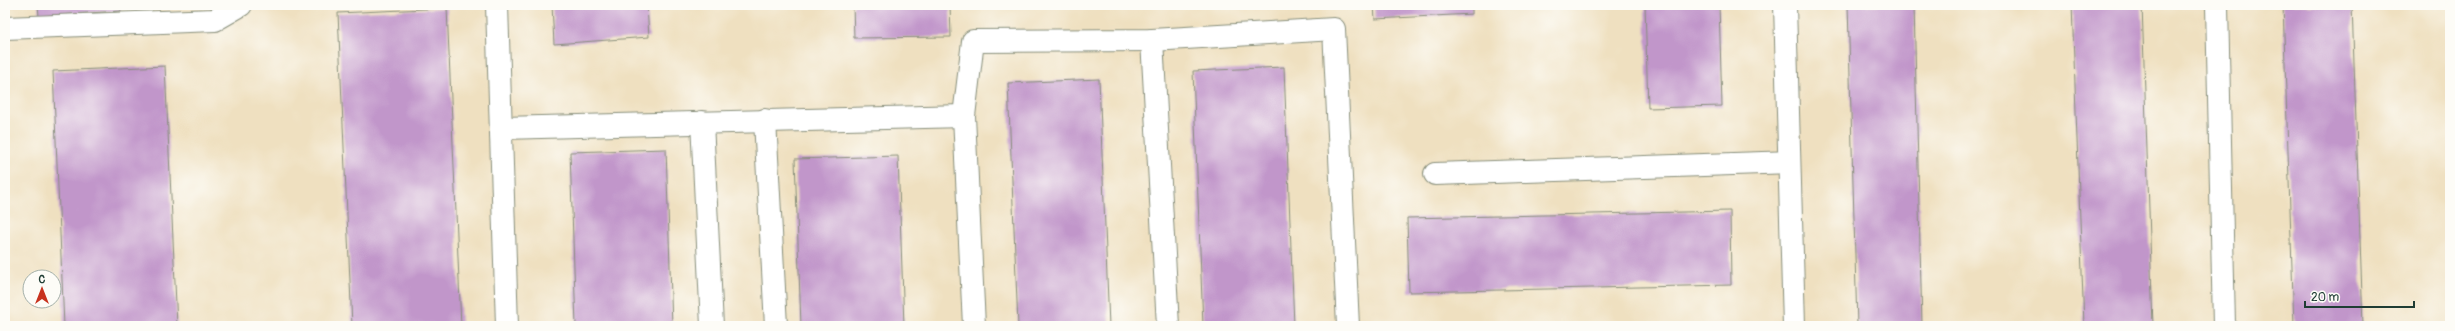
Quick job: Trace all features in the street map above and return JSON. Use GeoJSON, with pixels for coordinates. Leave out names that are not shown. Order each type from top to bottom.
{"type":"FeatureCollection","features":[{"type":"Feature","properties":{"kind":"street"},"geometry":{"type":"LineString","coordinates":[[5,28],[215,20],[241,5]]}},
{"type":"Feature","properties":{"kind":"street"},"geometry":{"type":"LineString","coordinates":[[497,5],[507,326]]}},
{"type":"Feature","properties":{"kind":"street"},"geometry":{"type":"LineString","coordinates":[[1785,5],[1794,326]]}},
{"type":"Feature","properties":{"kind":"street"},"geometry":{"type":"LineString","coordinates":[[2217,5],[2224,326]]}},
{"type":"Feature","properties":{"kind":"street"},"geometry":{"type":"LineString","coordinates":[[974,326],[964,116],[972,41],[1152,40],[1334,29],[1348,326]]}},
{"type":"Feature","properties":{"kind":"street"},"geometry":{"type":"LineString","coordinates":[[1152,40],[1168,326]]}},
{"type":"Feature","properties":{"kind":"street"},"geometry":{"type":"LineString","coordinates":[[501,128],[964,116]]}},
{"type":"Feature","properties":{"kind":"street"},"geometry":{"type":"LineString","coordinates":[[765,120],[776,326]]}},
{"type":"Feature","properties":{"kind":"street"},"geometry":{"type":"LineString","coordinates":[[702,122],[712,326]]}},
{"type":"Feature","properties":{"kind":"street"},"geometry":{"type":"LineString","coordinates":[[1436,174],[1789,162]]}},
{"type":"Feature","properties":{"kind":"building"},"geometry":{"type":"Polygon","coordinates":[[[38,5],[121,5],[121,11],[39,16],[38,5]]]}},
{"type":"Feature","properties":{"kind":"building"},"geometry":{"type":"Polygon","coordinates":[[[552,5],[647,5],[649,37],[554,44],[552,5]]]}},
{"type":"Feature","properties":{"kind":"building"},"geometry":{"type":"Polygon","coordinates":[[[853,5],[950,5],[951,37],[854,38],[853,5]]]}},
{"type":"Feature","properties":{"kind":"building"},"geometry":{"type":"Polygon","coordinates":[[[1374,5],[1472,5],[1472,14],[1375,19],[1374,5]]]}},
{"type":"Feature","properties":{"kind":"building"},"geometry":{"type":"Polygon","coordinates":[[[1645,5],[1719,5],[1722,106],[1648,108],[1645,5]]]}},
{"type":"Feature","properties":{"kind":"building"},"geometry":{"type":"Polygon","coordinates":[[[1848,5],[1914,5],[1922,326],[1857,326],[1848,5]]]}},
{"type":"Feature","properties":{"kind":"building"},"geometry":{"type":"Polygon","coordinates":[[[2072,5],[2142,5],[2153,326],[2084,326],[2072,5]]]}},
{"type":"Feature","properties":{"kind":"building"},"geometry":{"type":"Polygon","coordinates":[[[2283,5],[2352,5],[2363,326],[2294,326],[2283,5]]]}},
{"type":"Feature","properties":{"kind":"building"},"geometry":{"type":"Polygon","coordinates":[[[447,8],[461,326],[352,326],[338,13],[447,8]]]}},
{"type":"Feature","properties":{"kind":"building"},"geometry":{"type":"Polygon","coordinates":[[[165,66],[177,326],[64,326],[53,71],[165,66]]]}},
{"type":"Feature","properties":{"kind":"building"},"geometry":{"type":"Polygon","coordinates":[[[1284,67],[1294,326],[1203,326],[1193,71],[1284,67]]]}},
{"type":"Feature","properties":{"kind":"building"},"geometry":{"type":"Polygon","coordinates":[[[1099,79],[1109,326],[1018,326],[1008,83],[1099,79]]]}},
{"type":"Feature","properties":{"kind":"building"},"geometry":{"type":"Polygon","coordinates":[[[666,149],[672,326],[576,326],[570,152],[666,149]]]}},
{"type":"Feature","properties":{"kind":"building"},"geometry":{"type":"Polygon","coordinates":[[[898,156],[904,326],[801,326],[795,159],[898,156]]]}},
{"type":"Feature","properties":{"kind":"building"},"geometry":{"type":"Polygon","coordinates":[[[1730,211],[1731,285],[1409,292],[1407,218],[1730,211]]]}}]}
